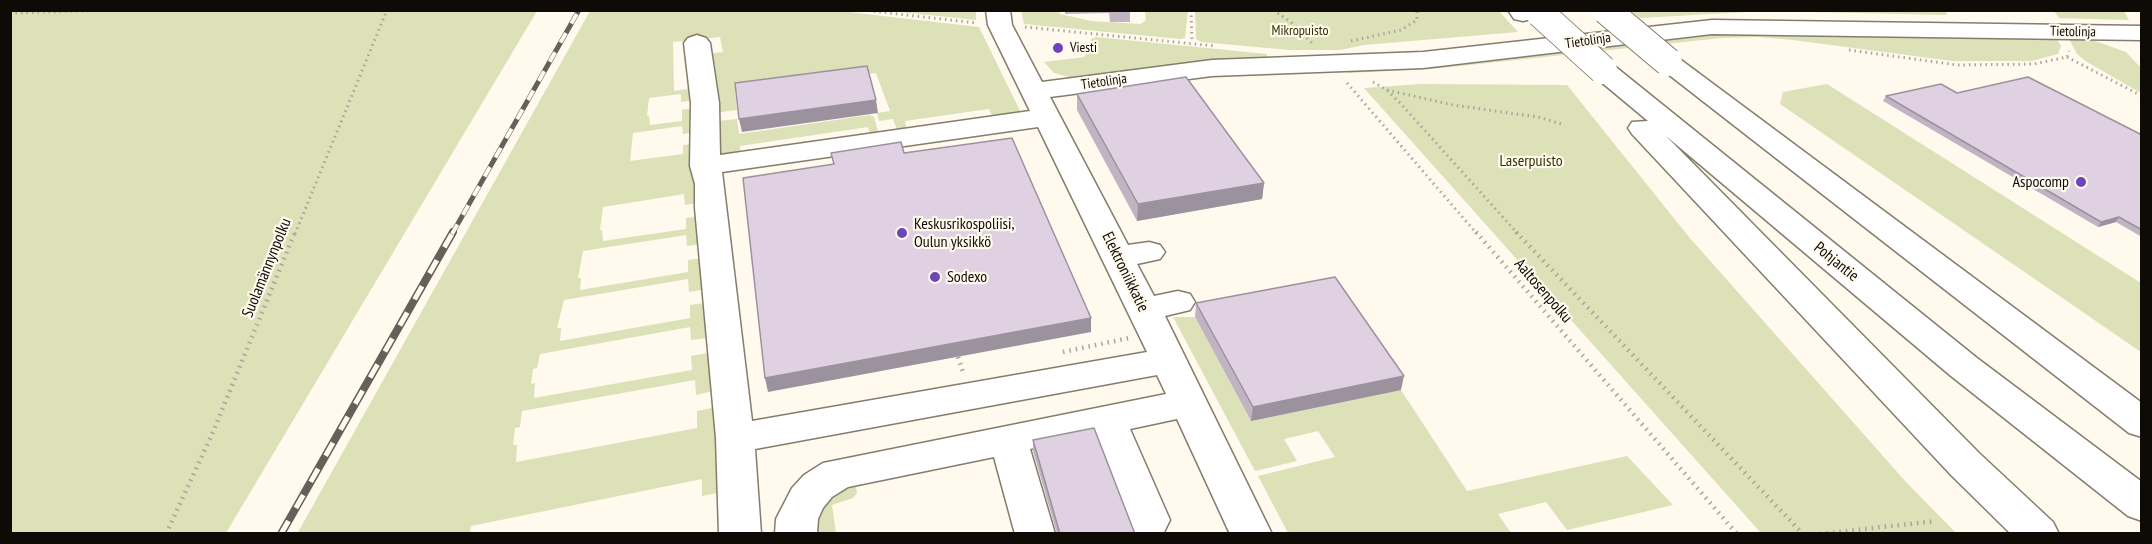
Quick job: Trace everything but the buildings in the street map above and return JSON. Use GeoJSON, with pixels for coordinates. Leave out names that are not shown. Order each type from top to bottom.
{"type":"FeatureCollection","features":[{"type":"Feature","properties":{"kind":"main road"},"geometry":{"type":"LineString","coordinates":[[1606,10],[1668,62],[1838,193],[2142,423]]}},
{"type":"Feature","properties":{"kind":"main road"},"geometry":{"type":"LineString","coordinates":[[1980,10],[2003,30]]}},
{"type":"Feature","properties":{"kind":"main road"},"geometry":{"type":"LineString","coordinates":[[1530,12],[1594,71],[1673,159],[1965,464],[2038,534]]}},
{"type":"Feature","properties":{"kind":"main road","name":"Elektroniikkatie"},"geometry":{"type":"LineString","coordinates":[[999,18],[1042,104],[1133,255],[1144,309],[1251,534]]}},
{"type":"Feature","properties":{"kind":"main road","name":"Tietolinja"},"geometry":{"type":"LineString","coordinates":[[705,166],[1042,104],[1212,68],[1327,59],[1423,60],[1712,27],[1789,26],[2142,33]]}},
{"type":"Feature","properties":{"kind":"main road"},"geometry":{"type":"LineString","coordinates":[[2116,33],[2142,55]]}},
{"type":"Feature","properties":{"kind":"main road"},"geometry":{"type":"LineString","coordinates":[[697,43],[705,103],[705,166],[710,184],[710,208],[735,438],[740,534]]}},
{"type":"Feature","properties":{"kind":"main road","name":"Pohjantie"},"geometry":{"type":"LineString","coordinates":[[1594,71],[1964,367],[2142,505]]}},
{"type":"Feature","properties":{"kind":"main road"},"geometry":{"type":"LineString","coordinates":[[1838,193],[2142,399]]}},
{"type":"Feature","properties":{"kind":"main road"},"geometry":{"type":"LineString","coordinates":[[1144,309],[1178,302]]}},
{"type":"Feature","properties":{"kind":"main road"},"geometry":{"type":"LineString","coordinates":[[735,438],[1168,361]]}},
{"type":"Feature","properties":{"kind":"main road"},"geometry":{"type":"LineString","coordinates":[[796,534],[797,519],[806,499],[818,486],[837,474],[1189,403]]}},
{"type":"Feature","properties":{"kind":"main road"},"geometry":{"type":"LineString","coordinates":[[1107,419],[1121,478],[1149,520]]}},
{"type":"Feature","properties":{"kind":"main road"},"geometry":{"type":"LineString","coordinates":[[1008,439],[1034,507]]}},
{"type":"Feature","properties":{"kind":"path"},"geometry":{"type":"LineString","coordinates":[[10,14],[117,10]]}},
{"type":"Feature","properties":{"kind":"path","name":"Suolamännynpolku"},"geometry":{"type":"LineString","coordinates":[[166,534],[218,421],[387,10]]}},
{"type":"Feature","properties":{"kind":"path"},"geometry":{"type":"LineString","coordinates":[[863,10],[999,18],[1223,46]]}},
{"type":"Feature","properties":{"kind":"path"},"geometry":{"type":"LineString","coordinates":[[1191,10],[1192,43]]}},
{"type":"Feature","properties":{"kind":"path","name":"Aaltosenpolku"},"geometry":{"type":"LineString","coordinates":[[1273,10],[1291,22],[1327,59],[1737,534]]}},
{"type":"Feature","properties":{"kind":"path"},"geometry":{"type":"LineString","coordinates":[[1348,43],[1364,36],[1401,30],[1417,20],[1417,10]]}},
{"type":"Feature","properties":{"kind":"path"},"geometry":{"type":"LineString","coordinates":[[1842,49],[1957,65],[2034,63],[2067,57],[2142,96]]}},
{"type":"Feature","properties":{"kind":"path"},"geometry":{"type":"LineString","coordinates":[[2067,57],[2070,49]]}},
{"type":"Feature","properties":{"kind":"path"},"geometry":{"type":"LineString","coordinates":[[1364,78],[1387,90],[1453,105],[1538,117],[1565,125]]}},
{"type":"Feature","properties":{"kind":"path"},"geometry":{"type":"LineString","coordinates":[[1387,90],[1525,242],[1803,534]]}},
{"type":"Feature","properties":{"kind":"path"},"geometry":{"type":"LineString","coordinates":[[1820,534],[1936,521]]}},
{"type":"Feature","properties":{"kind":"green space"},"geometry":{"type":"Polygon","coordinates":[[[831,10],[979,27],[1022,115],[993,118],[989,109],[905,121],[907,131],[898,132],[893,119],[879,121],[877,113],[890,111],[876,73],[735,92],[737,110],[713,113],[708,54],[723,52],[720,37],[673,42],[674,91],[693,88],[695,100],[681,102],[681,94],[649,98],[647,116],[649,116],[650,125],[682,121],[682,110],[694,108],[695,132],[683,134],[682,126],[633,133],[630,161],[683,154],[683,145],[696,144],[699,203],[685,205],[684,194],[603,207],[600,230],[602,230],[603,241],[686,229],[686,218],[700,216],[702,244],[687,246],[686,235],[583,251],[578,278],[581,278],[580,290],[688,272],[688,260],[704,258],[706,289],[689,292],[688,279],[564,300],[557,328],[561,328],[560,341],[690,318],[690,305],[705,303],[707,338],[691,340],[690,327],[540,354],[537,368],[533,369],[531,384],[535,383],[534,398],[692,370],[691,356],[707,353],[711,354],[713,391],[696,395],[695,380],[522,411],[520,427],[515,428],[513,445],[517,445],[516,462],[697,428],[697,411],[712,408],[716,411],[717,493],[702,496],[702,479],[471,526],[470,533],[297,534],[590,11],[831,10]]]}},
{"type":"Feature","properties":{"kind":"green space"},"geometry":{"type":"Polygon","coordinates":[[[1947,10],[1946,15],[1765,11],[1640,18],[1631,11],[1947,10]]]}},
{"type":"Feature","properties":{"kind":"green space"},"geometry":{"type":"Polygon","coordinates":[[[10,11],[537,11],[226,533],[11,533],[10,11]]]}},
{"type":"Feature","properties":{"kind":"green space"},"geometry":{"type":"Polygon","coordinates":[[[890,11],[976,11],[976,20],[890,11]]]}},
{"type":"Feature","properties":{"kind":"green space"},"geometry":{"type":"Polygon","coordinates":[[[1021,11],[1059,11],[1060,14],[1091,21],[1141,24],[1146,20],[1145,11],[1188,11],[1185,38],[1180,39],[1024,24],[1021,11]]]}},
{"type":"Feature","properties":{"kind":"green space","name":"Mikropuisto"},"geometry":{"type":"Polygon","coordinates":[[[1195,11],[1499,11],[1518,32],[1364,45],[1340,50],[1290,50],[1201,42],[1196,39],[1195,11]]]}},
{"type":"Feature","properties":{"kind":"green space"},"geometry":{"type":"Polygon","coordinates":[[[2054,11],[2124,11],[2129,20],[2059,18],[2054,11]]]}},
{"type":"Feature","properties":{"kind":"green space"},"geometry":{"type":"Polygon","coordinates":[[[1715,33],[2056,38],[2061,46],[2058,54],[2032,61],[1952,61],[1793,40],[1758,37],[1721,38],[1432,69],[1347,73],[1348,70],[1715,33]]]}},
{"type":"Feature","properties":{"kind":"green space"},"geometry":{"type":"Polygon","coordinates":[[[1096,37],[1267,54],[1267,57],[1226,59],[1073,78],[1054,73],[1044,62],[1084,57],[1092,44],[1091,39],[1096,37]]]}},
{"type":"Feature","properties":{"kind":"green space"},"geometry":{"type":"Polygon","coordinates":[[[2069,39],[2092,40],[2126,52],[2141,68],[2141,93],[2087,62],[2077,54],[2069,39]]]}},
{"type":"Feature","properties":{"kind":"green space","name":"Laserpuisto"},"geometry":{"type":"Polygon","coordinates":[[[1421,84],[1567,85],[1689,237],[1906,482],[1956,533],[1761,533],[1364,88],[1421,84]]]}},
{"type":"Feature","properties":{"kind":"green space"},"geometry":{"type":"Polygon","coordinates":[[[1827,84],[2141,283],[2141,352],[1780,104],[1783,92],[1827,84]]]}},
{"type":"Feature","properties":{"kind":"green space"},"geometry":{"type":"Polygon","coordinates":[[[870,115],[874,117],[879,135],[871,136],[868,127],[740,146],[740,156],[726,156],[718,152],[718,121],[737,119],[739,134],[870,115]]]}},
{"type":"Feature","properties":{"kind":"green space"},"geometry":{"type":"Polygon","coordinates":[[[1173,317],[1195,317],[1251,421],[1401,390],[1467,491],[1627,456],[1673,505],[1567,530],[1546,502],[1498,514],[1511,533],[1288,533],[1258,476],[1335,457],[1318,431],[1284,439],[1297,461],[1255,471],[1173,317]]]}},
{"type":"Feature","properties":{"kind":"green space"},"geometry":{"type":"Polygon","coordinates":[[[855,480],[857,493],[853,498],[832,505],[836,533],[815,534],[823,504],[855,480]]]}},
{"type":"Feature","properties":{"kind":"railway"},"geometry":{"type":"LineString","coordinates":[[452,234],[579,10]]}},
{"type":"Feature","properties":{"kind":"railway"},"geometry":{"type":"LineString","coordinates":[[281,534],[453,232]]}},
{"type":"Feature","properties":{"kind":"place","name":"Viesti"},"geometry":{"type":"Point","coordinates":[1058,48]}},
{"type":"Feature","properties":{"kind":"place","name":"Aspocomp"},"geometry":{"type":"Point","coordinates":[2081,182]}},
{"type":"Feature","properties":{"kind":"place","name":"Keskusrikospoliisi, Oulun yksikkö"},"geometry":{"type":"Point","coordinates":[902,233]}},
{"type":"Feature","properties":{"kind":"place","name":"Sodexo"},"geometry":{"type":"Point","coordinates":[935,277]}}]}
